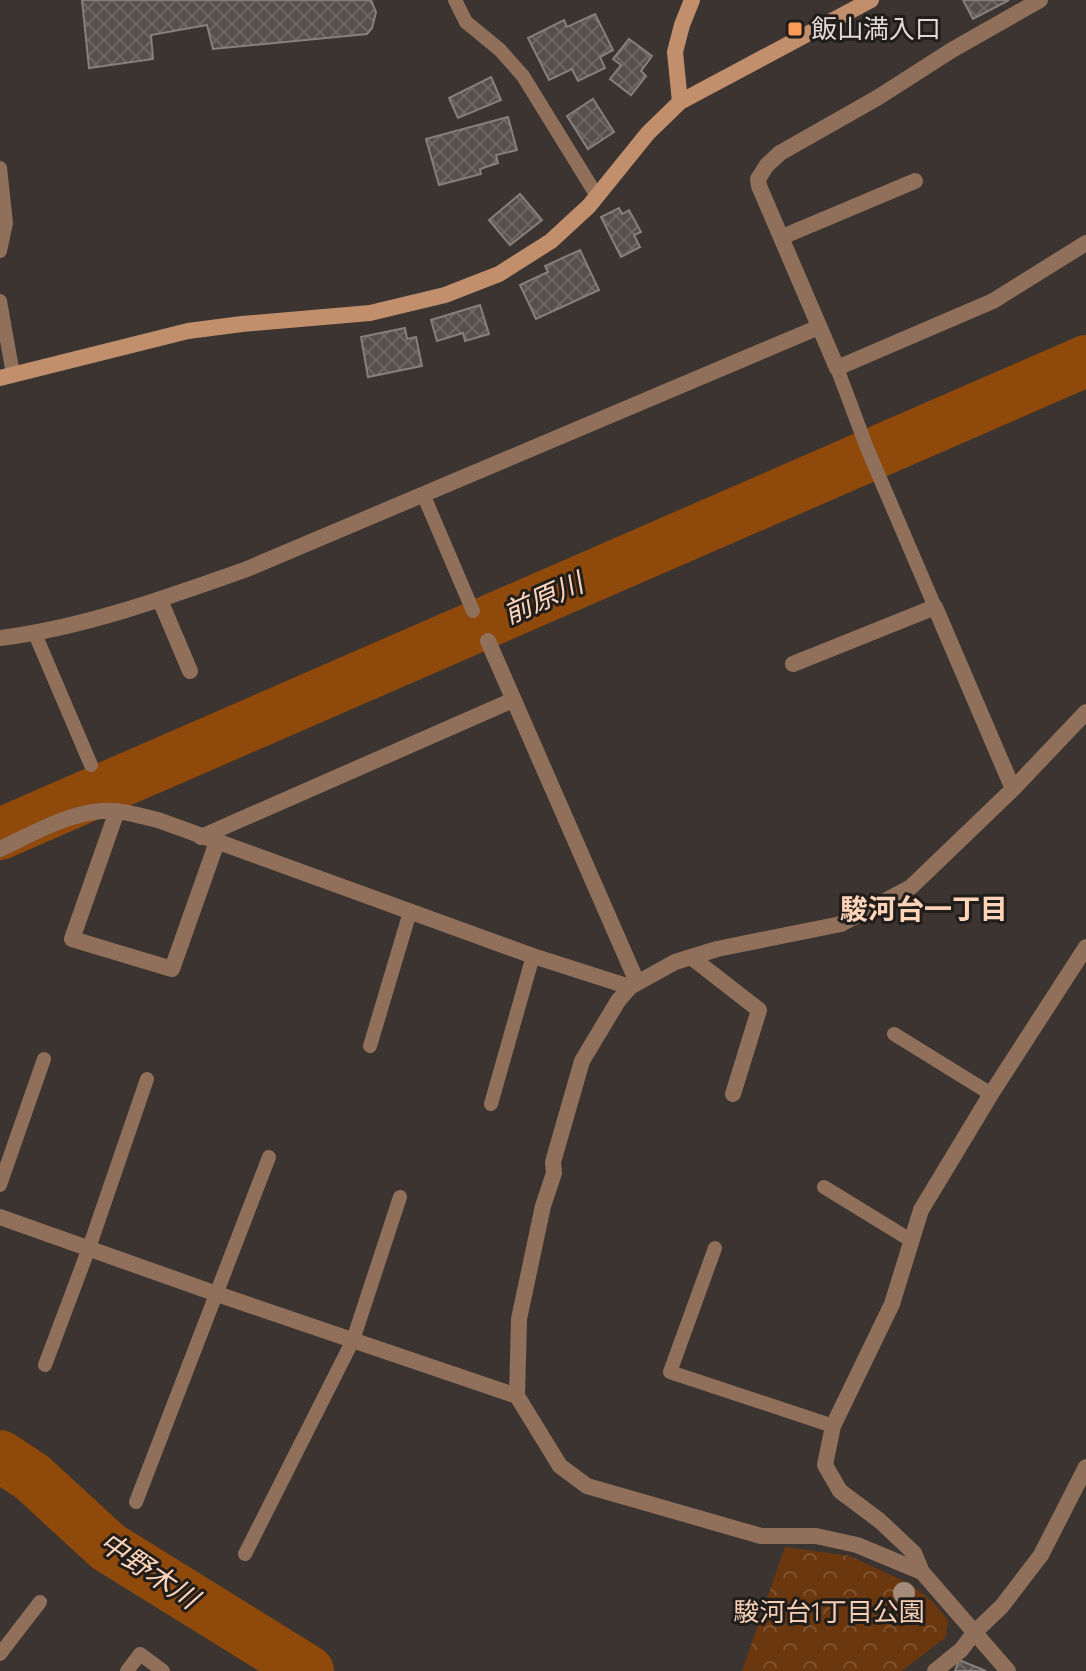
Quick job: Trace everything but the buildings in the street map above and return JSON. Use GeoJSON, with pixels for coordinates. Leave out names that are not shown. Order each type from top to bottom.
{"type":"FeatureCollection","features":[{"type":"Feature","properties":{"kind":"street"},"geometry":{"type":"LineString","coordinates":[[680,102],[675,52],[692,0]]}},
{"type":"Feature","properties":{"kind":"street"},"geometry":{"type":"LineString","coordinates":[[6,376],[188,331],[370,313],[445,295],[499,274],[551,241],[589,206],[648,133],[680,102],[871,0]]}},
{"type":"Feature","properties":{"kind":"street"},"geometry":{"type":"LineString","coordinates":[[1040,0],[780,153],[758,179],[759,186],[837,368],[993,301],[1086,243]]}},
{"type":"Feature","properties":{"kind":"street"},"geometry":{"type":"LineString","coordinates":[[782,237],[915,181]]}},
{"type":"Feature","properties":{"kind":"street"},"geometry":{"type":"LineString","coordinates":[[0,638],[35,634],[160,600],[247,569],[819,327]]}},
{"type":"Feature","properties":{"kind":"street"},"geometry":{"type":"LineString","coordinates":[[160,600],[190,671]]}},
{"type":"Feature","properties":{"kind":"street"},"geometry":{"type":"LineString","coordinates":[[793,664],[935,607],[1013,789]]}},
{"type":"Feature","properties":{"kind":"street"},"geometry":{"type":"LineString","coordinates":[[488,641],[634,984]]}},
{"type":"Feature","properties":{"kind":"street"},"geometry":{"type":"LineString","coordinates":[[117,811],[72,939],[172,969],[209,839],[513,700]]}},
{"type":"Feature","properties":{"kind":"street"},"geometry":{"type":"LineString","coordinates":[[922,1572],[857,1545],[816,1536],[761,1536],[587,1486],[560,1466],[517,1396],[519,1319],[543,1206],[554,1173],[553,1162],[582,1061],[618,1001],[634,984],[675,962],[717,949],[841,924],[911,887],[1013,789],[1086,712]]}},
{"type":"Feature","properties":{"kind":"street"},"geometry":{"type":"LineString","coordinates":[[0,849],[69,818],[117,811],[158,820],[533,956],[634,984]]}},
{"type":"Feature","properties":{"kind":"street"},"geometry":{"type":"LineString","coordinates":[[1008,1671],[922,1572],[914,1553],[880,1521],[840,1491],[825,1465],[833,1426],[892,1304],[921,1210],[1086,947]]}},
{"type":"Feature","properties":{"kind":"street"},"geometry":{"type":"LineString","coordinates":[[691,957],[759,1010],[733,1094]]}},
{"type":"Feature","properties":{"kind":"street"},"geometry":{"type":"LineString","coordinates":[[0,1217],[517,1396]]}},
{"type":"Feature","properties":{"kind":"street"},"geometry":{"type":"LineString","coordinates":[[935,1671],[961,1650],[1002,1606],[1041,1555],[1086,1467]]}},
{"type":"Feature","properties":{"kind":"lane"},"geometry":{"type":"LineString","coordinates":[[455,0],[466,22],[500,50],[523,76],[597,196]]}},
{"type":"Feature","properties":{"kind":"lane"},"geometry":{"type":"LineString","coordinates":[[0,168],[6,223],[0,251]]}},
{"type":"Feature","properties":{"kind":"lane"},"geometry":{"type":"LineString","coordinates":[[0,301],[6,376]]}},
{"type":"Feature","properties":{"kind":"lane"},"geometry":{"type":"LineString","coordinates":[[837,368],[867,448],[935,607]]}},
{"type":"Feature","properties":{"kind":"lane"},"geometry":{"type":"LineString","coordinates":[[423,494],[473,611]]}},
{"type":"Feature","properties":{"kind":"lane"},"geometry":{"type":"LineString","coordinates":[[35,634],[91,765]]}},
{"type":"Feature","properties":{"kind":"lane"},"geometry":{"type":"LineString","coordinates":[[370,1046],[410,912]]}},
{"type":"Feature","properties":{"kind":"lane"},"geometry":{"type":"LineString","coordinates":[[491,1104],[533,956]]}},
{"type":"Feature","properties":{"kind":"lane"},"geometry":{"type":"LineString","coordinates":[[894,1034],[991,1094]]}},
{"type":"Feature","properties":{"kind":"lane"},"geometry":{"type":"LineString","coordinates":[[0,1185],[44,1059]]}},
{"type":"Feature","properties":{"kind":"lane"},"geometry":{"type":"LineString","coordinates":[[45,1365],[147,1079]]}},
{"type":"Feature","properties":{"kind":"lane"},"geometry":{"type":"LineString","coordinates":[[136,1502],[269,1157]]}},
{"type":"Feature","properties":{"kind":"lane"},"geometry":{"type":"LineString","coordinates":[[824,1187],[912,1241]]}},
{"type":"Feature","properties":{"kind":"lane"},"geometry":{"type":"LineString","coordinates":[[245,1554],[353,1340],[400,1197]]}},
{"type":"Feature","properties":{"kind":"lane"},"geometry":{"type":"LineString","coordinates":[[715,1248],[670,1372],[833,1426]]}},
{"type":"Feature","properties":{"kind":"lane"},"geometry":{"type":"LineString","coordinates":[[0,1654],[40,1602]]}},
{"type":"Feature","properties":{"kind":"lane"},"geometry":{"type":"LineString","coordinates":[[127,1671],[140,1654],[163,1671]]}},
{"type":"Feature","properties":{"kind":"green space","name":"駿河台1丁目公園"},"geometry":{"type":"Polygon","coordinates":[[[785,1547],[850,1556],[910,1584],[933,1602],[948,1620],[946,1637],[902,1671],[742,1671],[785,1547]]]}},
{"type":"Feature","properties":{"kind":"waterway","name":"前原川"},"geometry":{"type":"LineString","coordinates":[[0,834],[1086,361]]}},
{"type":"Feature","properties":{"kind":"waterway","name":"中野木川"},"geometry":{"type":"LineString","coordinates":[[0,1456],[32,1477],[108,1547],[308,1671]]}},
{"type":"Feature","properties":{"kind":"place","name":"飯山満入口"},"geometry":{"type":"Point","coordinates":[795,29]}},
{"type":"Feature","properties":{"kind":"district","name":"駿河台一丁目"},"geometry":{"type":"Point","coordinates":[924,909]}}]}
